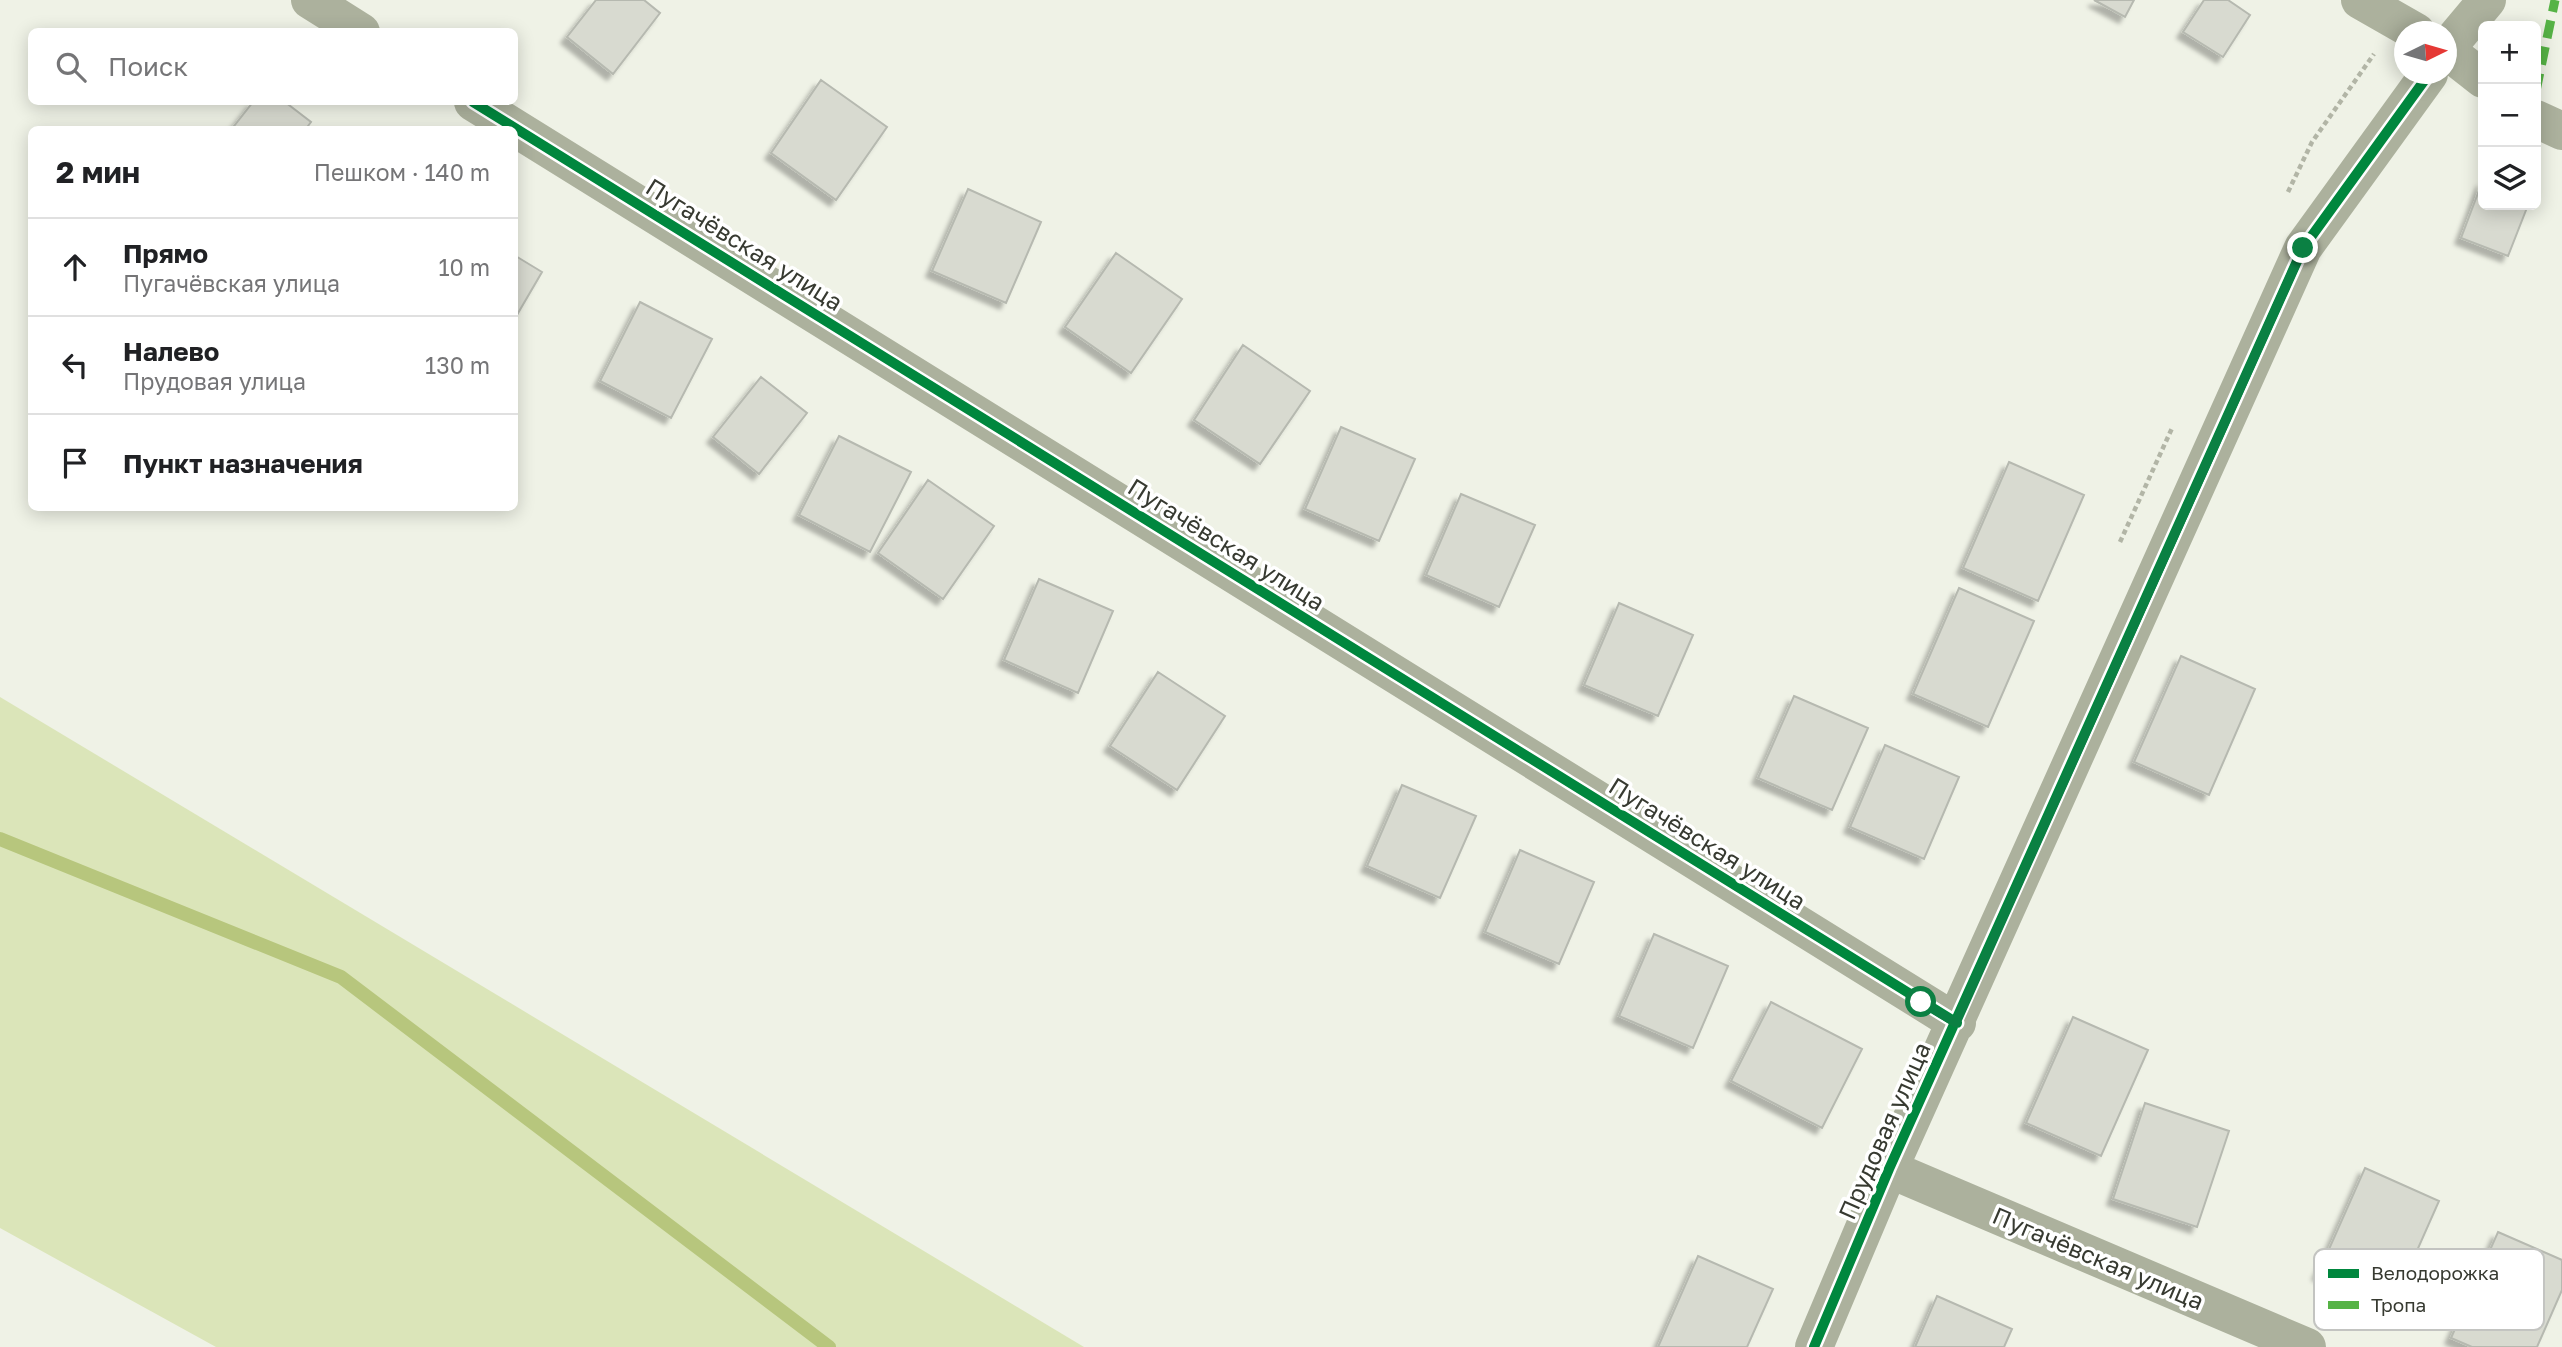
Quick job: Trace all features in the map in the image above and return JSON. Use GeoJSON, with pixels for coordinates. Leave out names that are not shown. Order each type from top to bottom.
{"type":"FeatureCollection","features":[{"type":"Feature","properties":{"kind":"street"},"geometry":{"type":"LineString","coordinates":[[310,0],[355,28]]}},
{"type":"Feature","properties":{"kind":"street"},"geometry":{"type":"LineString","coordinates":[[2360,0],[2397,21]]}},
{"type":"Feature","properties":{"kind":"street"},"geometry":{"type":"LineString","coordinates":[[2457,37],[2487,0]]}},
{"type":"Feature","properties":{"kind":"street"},"geometry":{"type":"LineString","coordinates":[[2457,59],[2478,75]]}},
{"type":"Feature","properties":{"kind":"street","name":"Прудовая улица"},"geometry":{"type":"LineString","coordinates":[[1814,1347],[1889,1169],[2303,248],[2422,84]]}},
{"type":"Feature","properties":{"kind":"street","name":"Пугачёвская улица"},"geometry":{"type":"LineString","coordinates":[[478,105],[512,126]]}},
{"type":"Feature","properties":{"kind":"street"},"geometry":{"type":"LineString","coordinates":[[2541,121],[2562,131]]}},
{"type":"Feature","properties":{"kind":"street","name":"Пугачёвская улица"},"geometry":{"type":"LineString","coordinates":[[518,130],[1956,1023]]}},
{"type":"Feature","properties":{"kind":"street","name":"Пугачёвская улица"},"geometry":{"type":"LineString","coordinates":[[1889,1169],[2306,1347]]}},
{"type":"Feature","properties":{"kind":"green space"},"geometry":{"type":"Polygon","coordinates":[[[0,697],[1084,1347],[216,1347],[0,1228],[0,697]]]}},
{"type":"Feature","properties":{"kind":"building"},"geometry":{"type":"Polygon","coordinates":[[[596,0],[644,0],[660,13],[613,74],[567,37],[596,0]]]}},
{"type":"Feature","properties":{"kind":"building"},"geometry":{"type":"Polygon","coordinates":[[[2094,0],[2134,0],[2125,17],[2094,0]]]}},
{"type":"Feature","properties":{"kind":"building"},"geometry":{"type":"Polygon","coordinates":[[[2204,0],[2228,0],[2250,15],[2223,57],[2183,32],[2204,0]]]}},
{"type":"Feature","properties":{"kind":"building"},"geometry":{"type":"Polygon","coordinates":[[[821,80],[887,127],[836,200],[771,153],[821,80]]]}},
{"type":"Feature","properties":{"kind":"building"},"geometry":{"type":"Polygon","coordinates":[[[251,105],[289,105],[311,122],[308,126],[234,126],[251,105]]]}},
{"type":"Feature","properties":{"kind":"building"},"geometry":{"type":"Polygon","coordinates":[[[968,189],[1041,222],[1006,303],[932,271],[968,189]]]}},
{"type":"Feature","properties":{"kind":"building"},"geometry":{"type":"Polygon","coordinates":[[[2478,193],[2478,210],[2526,210],[2508,256],[2461,238],[2478,193]]]}},
{"type":"Feature","properties":{"kind":"building"},"geometry":{"type":"Polygon","coordinates":[[[1116,253],[1182,299],[1131,373],[1065,327],[1116,253]]]}},
{"type":"Feature","properties":{"kind":"building"},"geometry":{"type":"Polygon","coordinates":[[[518,257],[542,272],[518,313],[518,257]]]}},
{"type":"Feature","properties":{"kind":"building"},"geometry":{"type":"Polygon","coordinates":[[[640,302],[712,339],[671,418],[600,381],[640,302]]]}},
{"type":"Feature","properties":{"kind":"building"},"geometry":{"type":"Polygon","coordinates":[[[1243,345],[1310,391],[1260,464],[1194,420],[1243,345]]]}},
{"type":"Feature","properties":{"kind":"building"},"geometry":{"type":"Polygon","coordinates":[[[761,377],[807,413],[759,474],[713,437],[761,377]]]}},
{"type":"Feature","properties":{"kind":"building"},"geometry":{"type":"Polygon","coordinates":[[[1341,427],[1415,459],[1379,541],[1305,509],[1341,427]]]}},
{"type":"Feature","properties":{"kind":"building"},"geometry":{"type":"Polygon","coordinates":[[[839,436],[911,472],[870,552],[799,515],[839,436]]]}},
{"type":"Feature","properties":{"kind":"building"},"geometry":{"type":"Polygon","coordinates":[[[2009,462],[2084,495],[2038,601],[1963,568],[2009,462]]]}},
{"type":"Feature","properties":{"kind":"building"},"geometry":{"type":"Polygon","coordinates":[[[928,480],[994,526],[943,599],[878,553],[928,480]]]}},
{"type":"Feature","properties":{"kind":"building"},"geometry":{"type":"Polygon","coordinates":[[[1461,494],[1535,525],[1499,607],[1426,575],[1461,494]]]}},
{"type":"Feature","properties":{"kind":"building"},"geometry":{"type":"Polygon","coordinates":[[[1039,579],[1113,611],[1078,693],[1004,660],[1039,579]]]}},
{"type":"Feature","properties":{"kind":"building"},"geometry":{"type":"Polygon","coordinates":[[[1959,588],[2034,621],[1988,727],[1913,694],[1959,588]]]}},
{"type":"Feature","properties":{"kind":"building"},"geometry":{"type":"Polygon","coordinates":[[[1619,603],[1693,635],[1658,716],[1584,685],[1619,603]]]}},
{"type":"Feature","properties":{"kind":"building"},"geometry":{"type":"Polygon","coordinates":[[[2181,656],[2255,689],[2209,795],[2134,762],[2181,656]]]}},
{"type":"Feature","properties":{"kind":"building"},"geometry":{"type":"Polygon","coordinates":[[[1158,672],[1225,716],[1177,790],[1110,746],[1158,672]]]}},
{"type":"Feature","properties":{"kind":"building"},"geometry":{"type":"Polygon","coordinates":[[[1794,696],[1868,728],[1832,810],[1758,778],[1794,696]]]}},
{"type":"Feature","properties":{"kind":"building"},"geometry":{"type":"Polygon","coordinates":[[[1885,745],[1959,777],[1924,859],[1850,827],[1885,745]]]}},
{"type":"Feature","properties":{"kind":"building"},"geometry":{"type":"Polygon","coordinates":[[[1402,785],[1476,816],[1440,898],[1367,866],[1402,785]]]}},
{"type":"Feature","properties":{"kind":"building"},"geometry":{"type":"Polygon","coordinates":[[[1520,850],[1594,882],[1559,964],[1485,932],[1520,850]]]}},
{"type":"Feature","properties":{"kind":"building"},"geometry":{"type":"Polygon","coordinates":[[[1654,934],[1728,966],[1693,1048],[1619,1016],[1654,934]]]}},
{"type":"Feature","properties":{"kind":"building"},"geometry":{"type":"Polygon","coordinates":[[[1771,1002],[1862,1049],[1822,1128],[1731,1081],[1771,1002]]]}},
{"type":"Feature","properties":{"kind":"building"},"geometry":{"type":"Polygon","coordinates":[[[2073,1017],[2148,1050],[2101,1156],[2026,1123],[2073,1017]]]}},
{"type":"Feature","properties":{"kind":"building"},"geometry":{"type":"Polygon","coordinates":[[[2145,1103],[2229,1131],[2197,1227],[2113,1199],[2145,1103]]]}},
{"type":"Feature","properties":{"kind":"building"},"geometry":{"type":"Polygon","coordinates":[[[2365,1168],[2439,1201],[2418,1249],[2329,1249],[2365,1168]]]}},
{"type":"Feature","properties":{"kind":"building"},"geometry":{"type":"Polygon","coordinates":[[[2498,1232],[2537,1249],[2490,1249],[2498,1232]]]}},
{"type":"Feature","properties":{"kind":"building"},"geometry":{"type":"Polygon","coordinates":[[[2544,1252],[2562,1260],[2562,1290],[2537,1347],[2472,1347],[2451,1338],[2455,1330],[2544,1330],[2544,1252]]]}},
{"type":"Feature","properties":{"kind":"building"},"geometry":{"type":"Polygon","coordinates":[[[1698,1256],[1773,1289],[1747,1347],[1658,1347],[1698,1256]]]}},
{"type":"Feature","properties":{"kind":"building"},"geometry":{"type":"Polygon","coordinates":[[[1937,1296],[2012,1329],[2004,1347],[1915,1347],[1937,1296]]]}},
{"type":"Feature","properties":{"kind":"waterway"},"geometry":{"type":"LineString","coordinates":[[0,839],[341,977],[829,1347]]}},
{"type":"Feature","properties":{"kind":"marked path"},"geometry":{"type":"LineString","coordinates":[[2537,84],[2555,0]]}},
{"type":"Feature","properties":{"kind":"cycle path"},"geometry":{"type":"LineString","coordinates":[[1814,1347],[1889,1169],[2303,248],[2422,84]]}},
{"type":"Feature","properties":{"kind":"cycle path"},"geometry":{"type":"LineString","coordinates":[[478,105],[512,126]]}},
{"type":"Feature","properties":{"kind":"cycle path"},"geometry":{"type":"LineString","coordinates":[[518,130],[1957,1023]]}},
{"type":"Feature","properties":{"kind":"route"},"geometry":{"type":"LineString","coordinates":[[1921,1002],[1956,1023],[2303,248]]}}]}
